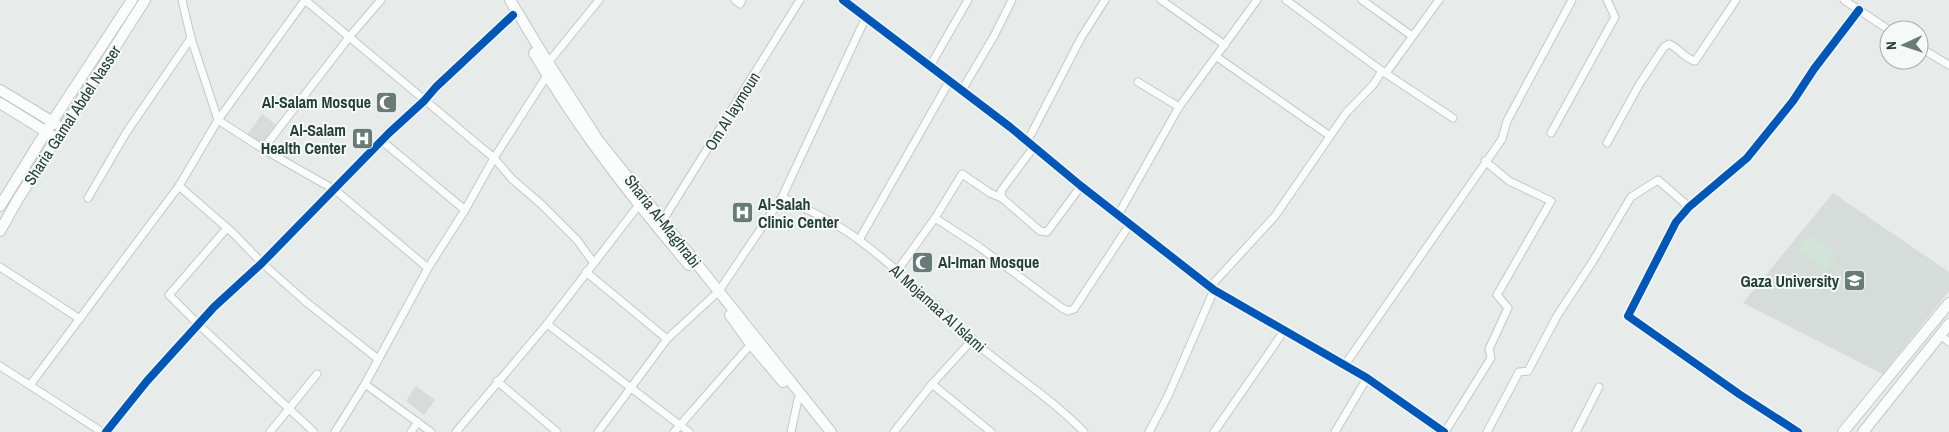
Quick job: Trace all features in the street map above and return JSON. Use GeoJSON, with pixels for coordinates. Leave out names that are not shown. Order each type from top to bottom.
{"type":"FeatureCollection","features":[{"type":"Feature","properties":{"kind":"main road"},"geometry":{"type":"LineString","coordinates":[[0,206],[45,132],[132,0]]}},
{"type":"Feature","properties":{"kind":"main road","name":"Sharia Gamal Abdel Nasser"},"geometry":{"type":"LineString","coordinates":[[0,231],[145,0]]}},
{"type":"Feature","properties":{"kind":"main road","name":"Sharia Al-Maghrabi"},"geometry":{"type":"LineString","coordinates":[[504,0],[548,76],[593,145],[638,206],[717,293],[831,432]]}},
{"type":"Feature","properties":{"kind":"main road","name":"Sharia Al-Maghrabi"},"geometry":{"type":"LineString","coordinates":[[510,0],[598,140],[663,220],[717,293],[751,344],[824,432]]}},
{"type":"Feature","properties":{"kind":"main road"},"geometry":{"type":"LineString","coordinates":[[0,90],[63,129]]}},
{"type":"Feature","properties":{"kind":"main road"},"geometry":{"type":"LineString","coordinates":[[0,103],[57,138]]}},
{"type":"Feature","properties":{"kind":"main road"},"geometry":{"type":"LineString","coordinates":[[1844,432],[1949,303]]}},
{"type":"Feature","properties":{"kind":"main road"},"geometry":{"type":"LineString","coordinates":[[1863,432],[1949,324]]}},
{"type":"Feature","properties":{"kind":"street"},"geometry":{"type":"LineString","coordinates":[[182,0],[191,38],[218,120],[263,149],[335,190],[428,268]]}},
{"type":"Feature","properties":{"kind":"street"},"geometry":{"type":"LineString","coordinates":[[30,385],[179,186],[218,120],[305,0],[494,158],[512,179],[542,204],[577,240],[593,262]]}},
{"type":"Feature","properties":{"kind":"street"},"geometry":{"type":"LineString","coordinates":[[263,149],[350,36],[381,0]]}},
{"type":"Feature","properties":{"kind":"street"},"geometry":{"type":"LineString","coordinates":[[335,432],[365,384],[428,268],[465,210],[494,158],[548,76],[548,61],[599,0]]}},
{"type":"Feature","properties":{"kind":"street"},"geometry":{"type":"LineString","coordinates":[[735,0],[740,4],[742,0]]}},
{"type":"Feature","properties":{"kind":"street","name":"Om Al laymoun"},"geometry":{"type":"LineString","coordinates":[[663,220],[800,0]]}},
{"type":"Feature","properties":{"kind":"street"},"geometry":{"type":"LineString","coordinates":[[843,0],[950,80],[1081,186],[1212,288],[1367,378],[1445,432],[1491,358],[1488,350],[1508,308],[1498,295],[1551,201],[1509,181],[1485,161]]}},
{"type":"Feature","properties":{"kind":"street"},"geometry":{"type":"LineString","coordinates":[[930,66],[968,0]]}},
{"type":"Feature","properties":{"kind":"street"},"geometry":{"type":"LineString","coordinates":[[962,90],[994,36],[1012,0]]}},
{"type":"Feature","properties":{"kind":"street"},"geometry":{"type":"LineString","coordinates":[[1002,198],[1001,191],[1030,145],[1081,38],[1105,0]]}},
{"type":"Feature","properties":{"kind":"street"},"geometry":{"type":"LineString","coordinates":[[1161,0],[1226,45]]}},
{"type":"Feature","properties":{"kind":"street"},"geometry":{"type":"LineString","coordinates":[[1118,215],[1180,107],[1257,0]]}},
{"type":"Feature","properties":{"kind":"street"},"geometry":{"type":"LineString","coordinates":[[1286,0],[1298,3],[1384,72],[1454,118]]}},
{"type":"Feature","properties":{"kind":"street"},"geometry":{"type":"LineString","coordinates":[[1362,0],[1412,36]]}},
{"type":"Feature","properties":{"kind":"street"},"geometry":{"type":"LineString","coordinates":[[1344,366],[1502,139],[1508,121],[1572,0]]}},
{"type":"Feature","properties":{"kind":"street"},"geometry":{"type":"LineString","coordinates":[[1551,133],[1615,17],[1607,0]]}},
{"type":"Feature","properties":{"kind":"street"},"geometry":{"type":"LineString","coordinates":[[1607,143],[1639,85],[1664,47],[1669,44],[1676,47],[1690,60],[1695,61],[1736,0]]}},
{"type":"Feature","properties":{"kind":"street"},"geometry":{"type":"LineString","coordinates":[[1844,0],[1879,23]]}},
{"type":"Feature","properties":{"kind":"street"},"geometry":{"type":"LineString","coordinates":[[1149,432],[1168,396],[1212,288],[1275,216],[1346,113],[1384,72],[1438,1]]}},
{"type":"Feature","properties":{"kind":"street"},"geometry":{"type":"LineString","coordinates":[[1798,432],[1739,394],[1628,316],[1676,222],[1689,207],[1747,158],[1793,101],[1814,69],[1859,10]]}},
{"type":"Feature","properties":{"kind":"street"},"geometry":{"type":"LineString","coordinates":[[106,432],[147,381],[198,324],[262,263],[436,87],[513,15]]}},
{"type":"Feature","properties":{"kind":"street"},"geometry":{"type":"LineString","coordinates":[[598,432],[667,339],[717,293],[782,197],[866,17]]}},
{"type":"Feature","properties":{"kind":"street"},"geometry":{"type":"LineString","coordinates":[[88,198],[126,133],[191,38]]}},
{"type":"Feature","properties":{"kind":"street"},"geometry":{"type":"LineString","coordinates":[[1929,53],[1949,65]]}},
{"type":"Feature","properties":{"kind":"street"},"geometry":{"type":"LineString","coordinates":[[1217,57],[1330,136]]}},
{"type":"Feature","properties":{"kind":"street"},"geometry":{"type":"LineString","coordinates":[[859,240],[950,80]]}},
{"type":"Feature","properties":{"kind":"street"},"geometry":{"type":"LineString","coordinates":[[1138,82],[1180,107]]}},
{"type":"Feature","properties":{"kind":"street"},"geometry":{"type":"LineString","coordinates":[[382,141],[465,210]]}},
{"type":"Feature","properties":{"kind":"street"},"geometry":{"type":"LineString","coordinates":[[897,271],[935,218],[962,174],[990,193],[1002,198],[1044,233],[1048,232],[1081,186]]}},
{"type":"Feature","properties":{"kind":"street"},"geometry":{"type":"LineString","coordinates":[[1487,432],[1519,372],[1528,371],[1557,316],[1593,261],[1630,197],[1658,180],[1689,207]]}},
{"type":"Feature","properties":{"kind":"street"},"geometry":{"type":"LineString","coordinates":[[179,186],[306,302],[378,359]]}},
{"type":"Feature","properties":{"kind":"street","name":"Al Mojamaa Al Islami"},"geometry":{"type":"LineString","coordinates":[[782,197],[831,222],[859,240],[897,271],[973,339],[1070,418],[1084,432]]}},
{"type":"Feature","properties":{"kind":"street"},"geometry":{"type":"LineString","coordinates":[[456,432],[497,381],[547,324],[638,206]]}},
{"type":"Feature","properties":{"kind":"street"},"geometry":{"type":"LineString","coordinates":[[935,218],[978,246],[1068,311],[1074,309],[1130,224]]}},
{"type":"Feature","properties":{"kind":"street"},"geometry":{"type":"LineString","coordinates":[[227,228],[169,295],[314,432]]}},
{"type":"Feature","properties":{"kind":"street"},"geometry":{"type":"LineString","coordinates":[[0,267],[80,319]]}},
{"type":"Feature","properties":{"kind":"street"},"geometry":{"type":"LineString","coordinates":[[586,272],[667,339]]}},
{"type":"Feature","properties":{"kind":"street"},"geometry":{"type":"LineString","coordinates":[[547,324],[689,432]]}},
{"type":"Feature","properties":{"kind":"street"},"geometry":{"type":"LineString","coordinates":[[1214,432],[1284,330]]}},
{"type":"Feature","properties":{"kind":"street"},"geometry":{"type":"LineString","coordinates":[[1940,335],[1949,342]]}},
{"type":"Feature","properties":{"kind":"street"},"geometry":{"type":"LineString","coordinates":[[894,432],[932,384],[973,339]]}},
{"type":"Feature","properties":{"kind":"street"},"geometry":{"type":"LineString","coordinates":[[674,432],[751,344]]}},
{"type":"Feature","properties":{"kind":"street"},"geometry":{"type":"LineString","coordinates":[[0,366],[102,432]]}},
{"type":"Feature","properties":{"kind":"street"},"geometry":{"type":"LineString","coordinates":[[270,432],[317,374]]}},
{"type":"Feature","properties":{"kind":"street"},"geometry":{"type":"LineString","coordinates":[[1335,432],[1367,378]]}},
{"type":"Feature","properties":{"kind":"street"},"geometry":{"type":"LineString","coordinates":[[497,381],[557,432]]}},
{"type":"Feature","properties":{"kind":"street"},"geometry":{"type":"LineString","coordinates":[[365,384],[431,432]]}},
{"type":"Feature","properties":{"kind":"street"},"geometry":{"type":"LineString","coordinates":[[932,384],[982,429],[991,432]]}},
{"type":"Feature","properties":{"kind":"street"},"geometry":{"type":"LineString","coordinates":[[1576,432],[1599,387]]}},
{"type":"Feature","properties":{"kind":"street"},"geometry":{"type":"LineString","coordinates":[[791,432],[798,399]]}},
{"type":"Feature","properties":{"kind":"street"},"geometry":{"type":"LineString","coordinates":[[411,432],[418,422]]}},
{"type":"Feature","properties":{"kind":"shaded area"},"geometry":{"type":"Polygon","coordinates":[[[262,114],[276,125],[263,143],[247,135],[262,114]]]}},
{"type":"Feature","properties":{"kind":"shaded area","name":"Gaza University"},"geometry":{"type":"Polygon","coordinates":[[[1833,193],[1949,272],[1949,291],[1883,374],[1743,303],[1833,193]]]}},
{"type":"Feature","properties":{"kind":"shaded area"},"geometry":{"type":"Polygon","coordinates":[[[416,386],[435,400],[424,415],[406,401],[416,386]]]}},
{"type":"Feature","properties":{"kind":"green space"},"geometry":{"type":"Polygon","coordinates":[[[1809,235],[1836,255],[1826,270],[1799,250],[1809,235]]]}},
{"type":"Feature","properties":{"kind":"cycle path"},"geometry":{"type":"LineString","coordinates":[[843,0],[1010,127],[1081,186],[1214,290],[1367,378],[1444,432]]}},
{"type":"Feature","properties":{"kind":"cycle path"},"geometry":{"type":"LineString","coordinates":[[1798,432],[1739,394],[1628,316],[1676,222],[1689,207],[1747,158],[1793,101],[1814,69],[1859,10]]}},
{"type":"Feature","properties":{"kind":"cycle path"},"geometry":{"type":"LineString","coordinates":[[106,432],[147,381],[214,307],[262,263],[436,87],[513,15]]}},
{"type":"Feature","properties":{"kind":"place","name":"Al-Salam Mosque"},"geometry":{"type":"Point","coordinates":[387,102]}},
{"type":"Feature","properties":{"kind":"place","name":"Al-Salam Health Center"},"geometry":{"type":"Point","coordinates":[362,139]}},
{"type":"Feature","properties":{"kind":"place","name":"Al-Salah Clinic Center"},"geometry":{"type":"Point","coordinates":[742,213]}},
{"type":"Feature","properties":{"kind":"place","name":"Al-Iman Mosque"},"geometry":{"type":"Point","coordinates":[922,262]}},
{"type":"Feature","properties":{"kind":"place","name":"Gaza University"},"geometry":{"type":"Point","coordinates":[1855,281]}}]}
